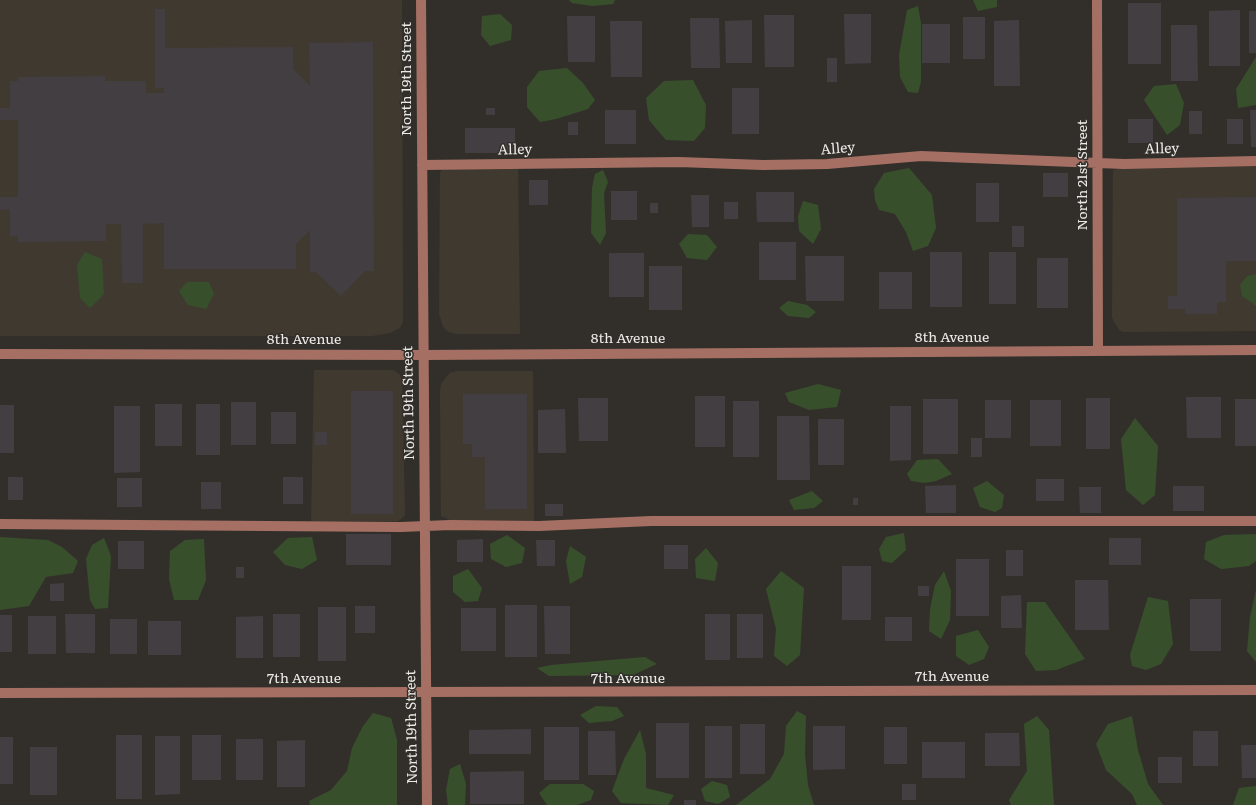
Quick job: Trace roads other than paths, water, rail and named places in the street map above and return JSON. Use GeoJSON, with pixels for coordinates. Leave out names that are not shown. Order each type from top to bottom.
{"type":"FeatureCollection","features":[{"type":"Feature","properties":{"kind":"street","name":"North 19th Street"},"geometry":{"type":"LineString","coordinates":[[421,0],[427,805]]}},
{"type":"Feature","properties":{"kind":"street","name":"North 21st Street"},"geometry":{"type":"LineString","coordinates":[[1097,0],[1098,351]]}},
{"type":"Feature","properties":{"kind":"street","name":"Alley"},"geometry":{"type":"LineString","coordinates":[[422,165],[672,162],[763,165],[827,164],[921,156],[957,156],[1010,160],[1097,163],[1256,162]]}},
{"type":"Feature","properties":{"kind":"street","name":"8th Avenue"},"geometry":{"type":"LineString","coordinates":[[0,354],[423,354],[1256,350]]}},
{"type":"Feature","properties":{"kind":"street"},"geometry":{"type":"LineString","coordinates":[[0,524],[539,526],[659,521],[1256,521]]}},
{"type":"Feature","properties":{"kind":"street","name":"7th Avenue"},"geometry":{"type":"LineString","coordinates":[[0,693],[1256,690]]}}]}
